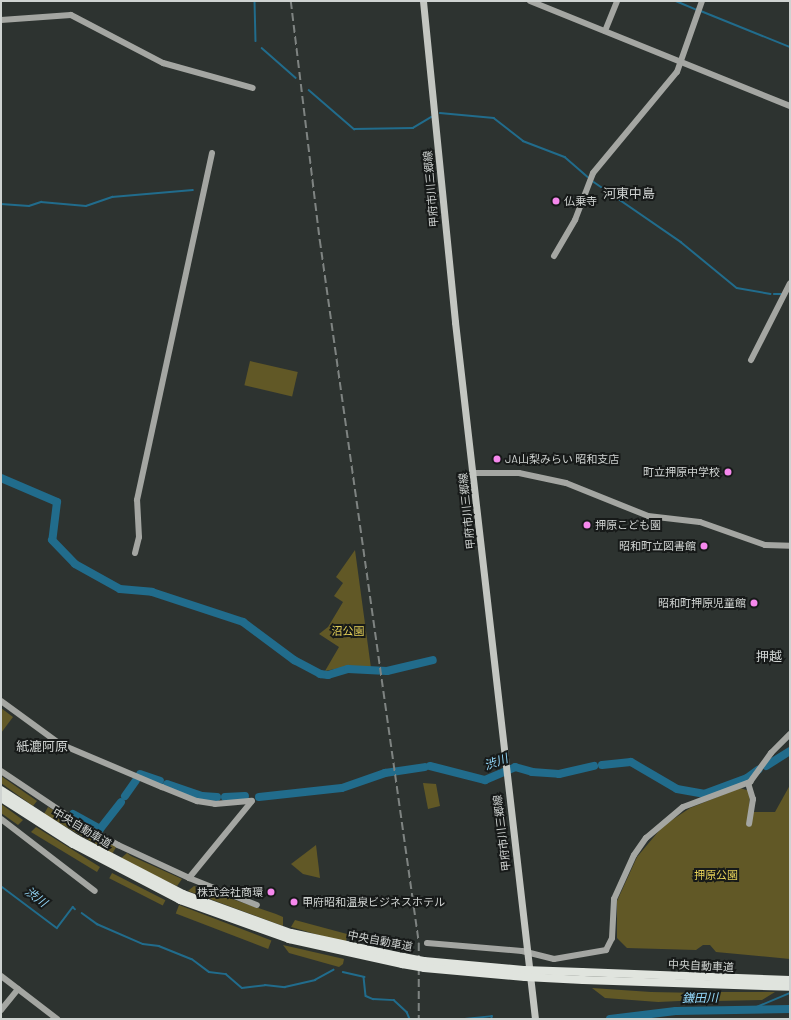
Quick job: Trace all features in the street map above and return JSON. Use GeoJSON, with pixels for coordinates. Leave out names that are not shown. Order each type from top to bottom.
{"type":"FeatureCollection","features":[{"type":"Feature","properties":{"kind":"highway","name":"中央自動車道"},"geometry":{"type":"LineString","coordinates":[[1,790],[77,839],[168,891]]}},
{"type":"Feature","properties":{"kind":"highway","name":"中央自動車道"},"geometry":{"type":"LineString","coordinates":[[1,798],[73,844],[181,897],[291,933],[402,961],[525,974],[789,983]]}},
{"type":"Feature","properties":{"kind":"main road","name":"甲府市川三郷線"},"geometry":{"type":"LineString","coordinates":[[423,1],[473,473],[535,1019]]}},
{"type":"Feature","properties":{"kind":"street"},"geometry":{"type":"LineString","coordinates":[[530,1],[790,106]]}},
{"type":"Feature","properties":{"kind":"street"},"geometry":{"type":"LineString","coordinates":[[605,31],[617,1]]}},
{"type":"Feature","properties":{"kind":"street"},"geometry":{"type":"LineString","coordinates":[[554,256],[575,220],[593,173],[673,79],[682,62],[701,3]]}},
{"type":"Feature","properties":{"kind":"street"},"geometry":{"type":"LineString","coordinates":[[1,20],[71,15],[163,63],[253,88]]}},
{"type":"Feature","properties":{"kind":"street"},"geometry":{"type":"LineString","coordinates":[[135,553],[139,537],[136,500],[212,153]]}},
{"type":"Feature","properties":{"kind":"street"},"geometry":{"type":"LineString","coordinates":[[751,360],[790,283]]}},
{"type":"Feature","properties":{"kind":"street"},"geometry":{"type":"LineString","coordinates":[[473,473],[518,474],[566,482],[648,516],[700,522],[765,545],[790,546]]}},
{"type":"Feature","properties":{"kind":"street"},"geometry":{"type":"LineString","coordinates":[[1,701],[60,744],[162,787],[197,801],[215,804],[252,802],[189,878]]}},
{"type":"Feature","properties":{"kind":"street"},"geometry":{"type":"LineString","coordinates":[[427,943],[522,951],[528,954],[554,959],[606,950],[612,938],[614,899],[634,855],[646,838],[683,807],[755,779],[770,753],[790,734]]}},
{"type":"Feature","properties":{"kind":"street"},"geometry":{"type":"LineString","coordinates":[[1,771],[74,820],[189,878],[257,905]]}},
{"type":"Feature","properties":{"kind":"street"},"geometry":{"type":"LineString","coordinates":[[748,782],[753,799],[749,824]]}},
{"type":"Feature","properties":{"kind":"street"},"geometry":{"type":"LineString","coordinates":[[1,819],[95,890]]}},
{"type":"Feature","properties":{"kind":"street"},"geometry":{"type":"LineString","coordinates":[[1,976],[57,1019]]}},
{"type":"Feature","properties":{"kind":"street"},"geometry":{"type":"LineString","coordinates":[[1,1010],[18,989]]}},
{"type":"Feature","properties":{"kind":"green space"},"geometry":{"type":"Polygon","coordinates":[[[250,361],[298,372],[292,396],[244,385],[250,361]]]}},
{"type":"Feature","properties":{"kind":"green space","name":"沼公園"},"geometry":{"type":"Polygon","coordinates":[[[355,550],[371,668],[350,666],[325,671],[339,647],[319,634],[328,627],[343,602],[334,596],[343,583],[336,577],[355,550]]]}},
{"type":"Feature","properties":{"kind":"green space"},"geometry":{"type":"Polygon","coordinates":[[[1,708],[13,717],[1,733],[1,708]]]}},
{"type":"Feature","properties":{"kind":"green space"},"geometry":{"type":"Polygon","coordinates":[[[1,776],[37,801],[33,806],[1,783],[1,776]]]}},
{"type":"Feature","properties":{"kind":"green space"},"geometry":{"type":"Polygon","coordinates":[[[423,783],[436,784],[440,806],[428,809],[423,783]]]}},
{"type":"Feature","properties":{"kind":"green space","name":"押原公園"},"geometry":{"type":"Polygon","coordinates":[[[790,785],[790,959],[716,952],[710,945],[703,945],[696,950],[627,948],[617,938],[617,901],[637,857],[663,826],[690,808],[740,788],[750,791],[749,812],[775,812],[790,785]]]}},
{"type":"Feature","properties":{"kind":"green space"},"geometry":{"type":"Polygon","coordinates":[[[1,804],[23,820],[18,825],[1,813],[1,804]]]}},
{"type":"Feature","properties":{"kind":"green space"},"geometry":{"type":"Polygon","coordinates":[[[48,807],[116,846],[112,853],[44,814],[48,807]]]}},
{"type":"Feature","properties":{"kind":"green space"},"geometry":{"type":"Polygon","coordinates":[[[36,827],[100,867],[97,872],[31,832],[36,827]]]}},
{"type":"Feature","properties":{"kind":"green space"},"geometry":{"type":"Polygon","coordinates":[[[316,845],[320,878],[303,874],[291,864],[316,845]]]}},
{"type":"Feature","properties":{"kind":"green space"},"geometry":{"type":"Polygon","coordinates":[[[127,853],[182,879],[177,886],[120,859],[127,853]]]}},
{"type":"Feature","properties":{"kind":"green space"},"geometry":{"type":"Polygon","coordinates":[[[112,873],[165,900],[163,906],[109,878],[112,873]]]}},
{"type":"Feature","properties":{"kind":"green space"},"geometry":{"type":"Polygon","coordinates":[[[194,886],[283,917],[283,926],[188,891],[194,886]]]}},
{"type":"Feature","properties":{"kind":"green space"},"geometry":{"type":"Polygon","coordinates":[[[179,905],[271,940],[268,949],[176,913],[179,905]]]}},
{"type":"Feature","properties":{"kind":"green space"},"geometry":{"type":"Polygon","coordinates":[[[295,920],[347,934],[346,943],[291,927],[295,920]]]}},
{"type":"Feature","properties":{"kind":"green space"},"geometry":{"type":"Polygon","coordinates":[[[283,945],[344,959],[343,964],[339,967],[289,953],[283,945]]]}},
{"type":"Feature","properties":{"kind":"green space"},"geometry":{"type":"Polygon","coordinates":[[[592,988],[651,992],[702,993],[701,1000],[658,1002],[605,998],[592,988]]]}},
{"type":"Feature","properties":{"kind":"green space"},"geometry":{"type":"Polygon","coordinates":[[[712,992],[775,992],[762,1000],[716,1001],[713,999],[712,992]]]}},
{"type":"Feature","properties":{"kind":"waterway"},"geometry":{"type":"LineString","coordinates":[[255,1],[256,41]]}},
{"type":"Feature","properties":{"kind":"waterway"},"geometry":{"type":"LineString","coordinates":[[676,1],[697,10]]}},
{"type":"Feature","properties":{"kind":"waterway"},"geometry":{"type":"LineString","coordinates":[[701,11],[790,47]]}},
{"type":"Feature","properties":{"kind":"waterway"},"geometry":{"type":"LineString","coordinates":[[262,48],[296,78]]}},
{"type":"Feature","properties":{"kind":"waterway"},"geometry":{"type":"LineString","coordinates":[[309,90],[354,129],[413,128],[431,117]]}},
{"type":"Feature","properties":{"kind":"waterway"},"geometry":{"type":"LineString","coordinates":[[440,113],[494,118],[523,141],[565,157],[588,177]]}},
{"type":"Feature","properties":{"kind":"waterway"},"geometry":{"type":"LineString","coordinates":[[594,182],[681,242],[737,288],[770,294]]}},
{"type":"Feature","properties":{"kind":"waterway"},"geometry":{"type":"LineString","coordinates":[[1,204],[29,206],[41,202],[86,206],[112,197],[193,190]]}},
{"type":"Feature","properties":{"kind":"waterway"},"geometry":{"type":"LineString","coordinates":[[774,294],[781,294]]}},
{"type":"Feature","properties":{"kind":"waterway"},"geometry":{"type":"LineString","coordinates":[[1,478],[57,502],[52,540],[75,564],[120,589],[152,592],[243,622],[294,660],[320,674],[328,675],[348,669],[387,671],[433,660]]}},
{"type":"Feature","properties":{"kind":"waterway","name":"渋川"},"geometry":{"type":"LineString","coordinates":[[766,766],[790,751]]}},
{"type":"Feature","properties":{"kind":"waterway","name":"渋川"},"geometry":{"type":"LineString","coordinates":[[602,765],[631,762],[677,789],[704,794],[747,778],[758,770]]}},
{"type":"Feature","properties":{"kind":"waterway","name":"渋川"},"geometry":{"type":"LineString","coordinates":[[430,766],[485,780],[515,767],[532,772],[559,774],[594,766]]}},
{"type":"Feature","properties":{"kind":"waterway","name":"渋川"},"geometry":{"type":"LineString","coordinates":[[259,797],[342,788],[385,773],[425,767]]}},
{"type":"Feature","properties":{"kind":"waterway","name":"渋川"},"geometry":{"type":"LineString","coordinates":[[140,774],[160,781]]}},
{"type":"Feature","properties":{"kind":"waterway","name":"渋川"},"geometry":{"type":"LineString","coordinates":[[125,796],[136,780]]}},
{"type":"Feature","properties":{"kind":"waterway","name":"渋川"},"geometry":{"type":"LineString","coordinates":[[167,784],[202,796],[217,797]]}},
{"type":"Feature","properties":{"kind":"waterway","name":"渋川"},"geometry":{"type":"LineString","coordinates":[[225,797],[245,796]]}},
{"type":"Feature","properties":{"kind":"waterway","name":"渋川"},"geometry":{"type":"LineString","coordinates":[[73,814],[100,829],[121,802]]}},
{"type":"Feature","properties":{"kind":"waterway","name":"渋川"},"geometry":{"type":"LineString","coordinates":[[1,886],[57,928],[73,907],[75,909]]}},
{"type":"Feature","properties":{"kind":"waterway"},"geometry":{"type":"LineString","coordinates":[[82,913],[97,924],[143,944],[159,946],[192,959],[209,972],[226,974],[242,988],[265,985],[285,987],[315,980],[333,970]]}},
{"type":"Feature","properties":{"kind":"waterway"},"geometry":{"type":"LineString","coordinates":[[343,972],[364,977],[366,996],[373,999],[394,1000],[407,1012],[410,1019]]}},
{"type":"Feature","properties":{"kind":"waterway"},"geometry":{"type":"LineString","coordinates":[[752,1009],[790,993]]}},
{"type":"Feature","properties":{"kind":"waterway","name":"鎌田川"},"geometry":{"type":"LineString","coordinates":[[610,1019],[676,1011],[790,1009]]}},
{"type":"Feature","properties":{"kind":"waterway"},"geometry":{"type":"LineString","coordinates":[[465,1019],[492,1016],[492,1019]]}},
{"type":"Feature","properties":{"kind":"railway"},"geometry":{"type":"LineString","coordinates":[[291,1],[320,240],[419,943],[419,1019]]}},
{"type":"Feature","properties":{"kind":"place","name":"仏乗寺"},"geometry":{"type":"Point","coordinates":[556,201]}},
{"type":"Feature","properties":{"kind":"place","name":"JA山梨みらい 昭和支店"},"geometry":{"type":"Point","coordinates":[497,459]}},
{"type":"Feature","properties":{"kind":"place","name":"町立押原中学校"},"geometry":{"type":"Point","coordinates":[728,472]}},
{"type":"Feature","properties":{"kind":"place","name":"押原こども園"},"geometry":{"type":"Point","coordinates":[587,525]}},
{"type":"Feature","properties":{"kind":"place","name":"昭和町立図書館"},"geometry":{"type":"Point","coordinates":[704,546]}},
{"type":"Feature","properties":{"kind":"place","name":"昭和町押原児童館"},"geometry":{"type":"Point","coordinates":[754,603]}},
{"type":"Feature","properties":{"kind":"place","name":"株式会社商環"},"geometry":{"type":"Point","coordinates":[271,892]}},
{"type":"Feature","properties":{"kind":"place","name":"甲府昭和温泉ビジネスホテル"},"geometry":{"type":"Point","coordinates":[294,902]}},
{"type":"Feature","properties":{"kind":"district","name":"河東中島"},"geometry":{"type":"Point","coordinates":[629,193]}},
{"type":"Feature","properties":{"kind":"district","name":"押越"},"geometry":{"type":"Point","coordinates":[769,656]}},
{"type":"Feature","properties":{"kind":"district","name":"紙漉阿原"},"geometry":{"type":"Point","coordinates":[42,746]}}]}
